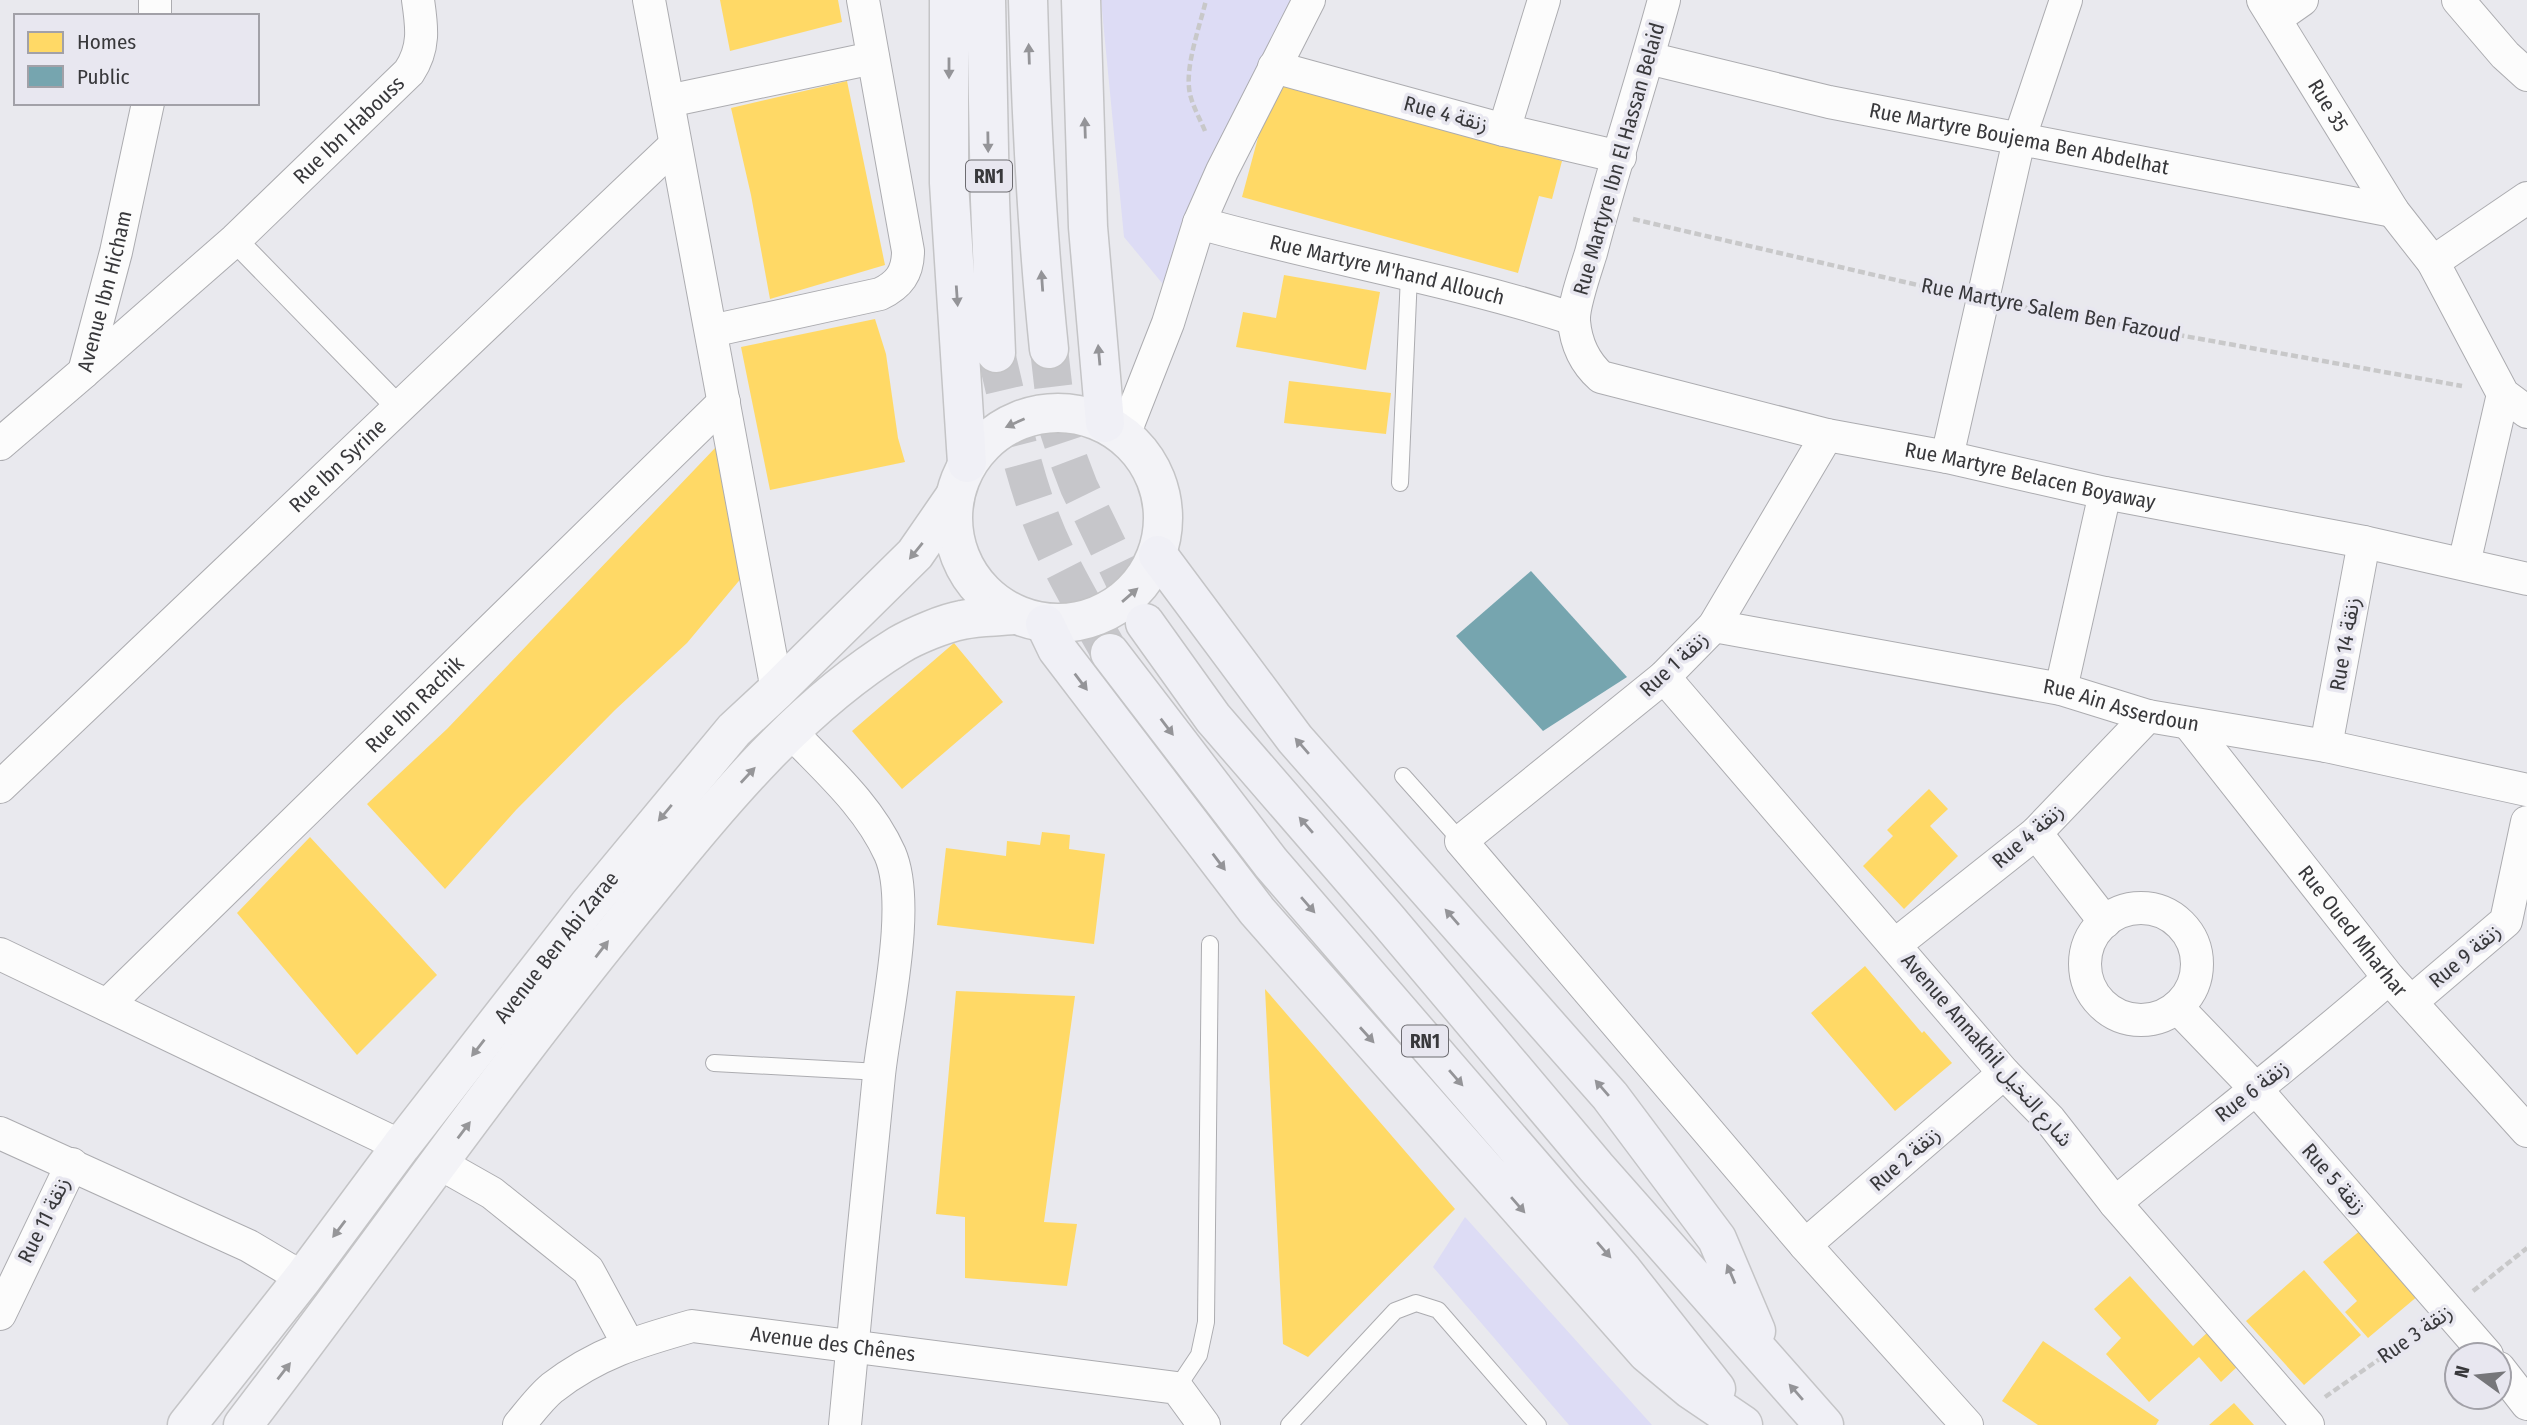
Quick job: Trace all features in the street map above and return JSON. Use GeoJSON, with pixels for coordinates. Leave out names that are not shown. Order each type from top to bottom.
{"type":"FeatureCollection","features":[{"type":"Feature","properties":{"kind":"highway"},"geometry":{"type":"LineString","coordinates":[[949,0],[949,183],[961,479]]}},
{"type":"Feature","properties":{"kind":"highway","name":"RN1"},"geometry":{"type":"LineString","coordinates":[[986,0],[996,353]]}},
{"type":"Feature","properties":{"kind":"highway","name":"RN1"},"geometry":{"type":"LineString","coordinates":[[1028,0],[1031,106],[1042,283],[1049,349]]}},
{"type":"Feature","properties":{"kind":"highway"},"geometry":{"type":"LineString","coordinates":[[1081,0],[1088,227],[1114,429]]}},
{"type":"Feature","properties":{"kind":"highway"},"geometry":{"type":"LineString","coordinates":[[1158,555],[1295,739],[1610,1097],[1717,1239],[1768,1359]]}},
{"type":"Feature","properties":{"kind":"highway"},"geometry":{"type":"LineString","coordinates":[[1030,620],[1063,658],[1257,911],[1647,1353],[1690,1389],[1744,1425]]}},
{"type":"Feature","properties":{"kind":"highway","name":"RN1"},"geometry":{"type":"LineString","coordinates":[[1145,623],[1213,718],[1596,1167],[1824,1425]]}},
{"type":"Feature","properties":{"kind":"highway","name":"RN1"},"geometry":{"type":"LineString","coordinates":[[1110,653],[1271,863],[1623,1271],[1744,1425]]}},
{"type":"Feature","properties":{"kind":"main road"},"geometry":{"type":"LineString","coordinates":[[1044,413],[1075,414],[1114,429],[1146,460],[1160,490],[1164,523],[1158,555],[1140,586],[1113,610],[1080,622],[1030,620],[989,600],[970,579],[958,553],[952,524],[961,479],[988,439],[1014,422],[1044,413]]}},
{"type":"Feature","properties":{"kind":"main road","name":"Avenue Ben Abi Zarae"},"geometry":{"type":"LineString","coordinates":[[187,1425],[596,895],[734,730],[915,554],[961,479]]}},
{"type":"Feature","properties":{"kind":"main road","name":"Avenue Ben Abi Zarae"},"geometry":{"type":"LineString","coordinates":[[243,1425],[620,926],[712,813],[790,731],[844,682],[902,643],[962,620],[1030,620]]}},
{"type":"Feature","properties":{"kind":"street","name":"Rue Ibn Habouss"},"geometry":{"type":"LineString","coordinates":[[84,372],[235,240],[409,72],[422,39],[418,0]]}},
{"type":"Feature","properties":{"kind":"street"},"geometry":{"type":"LineString","coordinates":[[649,0],[777,691]]}},
{"type":"Feature","properties":{"kind":"street"},"geometry":{"type":"LineString","coordinates":[[710,331],[880,294],[899,282],[905,272],[908,251],[863,0]]}},
{"type":"Feature","properties":{"kind":"street"},"geometry":{"type":"LineString","coordinates":[[1114,429],[1168,323],[1199,223],[1222,171],[1309,0]]}},
{"type":"Feature","properties":{"kind":"street"},"geometry":{"type":"LineString","coordinates":[[1504,130],[1544,0]]}},
{"type":"Feature","properties":{"kind":"street","name":"Rue Martyre Ibn El Hassan Belaid"},"geometry":{"type":"LineString","coordinates":[[1574,318],[1664,0]]}},
{"type":"Feature","properties":{"kind":"street"},"geometry":{"type":"LineString","coordinates":[[1947,457],[2019,140],[2066,0]]}},
{"type":"Feature","properties":{"kind":"street"},"geometry":{"type":"LineString","coordinates":[[2269,9],[2302,0]]}},
{"type":"Feature","properties":{"kind":"street"},"geometry":{"type":"LineString","coordinates":[[2458,0],[2505,55],[2527,75]]}},
{"type":"Feature","properties":{"kind":"street","name":"Rue 35"},"geometry":{"type":"LineString","coordinates":[[2269,9],[2393,211],[2433,262],[2515,403]]}},
{"type":"Feature","properties":{"kind":"street"},"geometry":{"type":"LineString","coordinates":[[668,101],[873,58]]}},
{"type":"Feature","properties":{"kind":"street","name":"Rue Martyre Boujema Ben Abdelhat"},"geometry":{"type":"LineString","coordinates":[[1648,58],[1829,102],[2393,211]]}},
{"type":"Feature","properties":{"kind":"street","name":"Rue 4 زنقة"},"geometry":{"type":"LineString","coordinates":[[1274,67],[1504,130],[1620,157]]}},
{"type":"Feature","properties":{"kind":"street","name":"Avenue Ibn Hicham"},"geometry":{"type":"LineString","coordinates":[[0,444],[84,372],[116,252],[148,105]]}},
{"type":"Feature","properties":{"kind":"street","name":"Rue Ibn Syrine"},"geometry":{"type":"LineString","coordinates":[[0,787],[675,145]]}},
{"type":"Feature","properties":{"kind":"street"},"geometry":{"type":"LineString","coordinates":[[2433,262],[2527,198]]}},
{"type":"Feature","properties":{"kind":"street","name":"Rue Martyre M'hand Allouch"},"geometry":{"type":"LineString","coordinates":[[1199,223],[1278,245],[1515,300],[1574,318]]}},
{"type":"Feature","properties":{"kind":"street"},"geometry":{"type":"LineString","coordinates":[[235,240],[398,408]]}},
{"type":"Feature","properties":{"kind":"street","name":"Rue Martyre Belacen Boyaway"},"geometry":{"type":"LineString","coordinates":[[1574,318],[1579,347],[1586,363],[1601,377],[1827,435],[1947,457],[2105,493],[2364,542],[2527,579]]}},
{"type":"Feature","properties":{"kind":"street","name":"Rue Ibn Rachik"},"geometry":{"type":"LineString","coordinates":[[107,1005],[724,402]]}},
{"type":"Feature","properties":{"kind":"street"},"geometry":{"type":"LineString","coordinates":[[2464,564],[2515,403]]}},
{"type":"Feature","properties":{"kind":"street","name":"Rue 1 زنقة"},"geometry":{"type":"LineString","coordinates":[[1461,841],[1664,677],[1714,626],[1827,435]]}},
{"type":"Feature","properties":{"kind":"street"},"geometry":{"type":"LineString","coordinates":[[2062,689],[2105,493]]}},
{"type":"Feature","properties":{"kind":"street","name":"Rue 14 زنقة"},"geometry":{"type":"LineString","coordinates":[[2326,747],[2364,542]]}},
{"type":"Feature","properties":{"kind":"street","name":"Rue Ain Asserdoun"},"geometry":{"type":"LineString","coordinates":[[1714,626],[2062,689],[2148,716],[2326,747],[2527,790]]}},
{"type":"Feature","properties":{"kind":"street","name":"Avenue Annakhil شارع النخيل"},"geometry":{"type":"LineString","coordinates":[[1664,677],[2004,1073],[2050,1120],[2115,1203],[2303,1420]]}},
{"type":"Feature","properties":{"kind":"street","name":"Rue 4 زنقة"},"geometry":{"type":"LineString","coordinates":[[1896,944],[2036,833],[2148,716]]}},
{"type":"Feature","properties":{"kind":"street","name":"Rue Oued Mharhar"},"geometry":{"type":"LineString","coordinates":[[2189,724],[2389,978],[2527,1131]]}},
{"type":"Feature","properties":{"kind":"street"},"geometry":{"type":"LineString","coordinates":[[790,731],[862,805],[890,855],[898,890],[898,928],[880,1072],[845,1425]]}},
{"type":"Feature","properties":{"kind":"street","name":"Rue 9 زنقة"},"geometry":{"type":"LineString","coordinates":[[2411,1002],[2517,923],[2527,822]]}},
{"type":"Feature","properties":{"kind":"street"},"geometry":{"type":"LineString","coordinates":[[2036,833],[2105,922]]}},
{"type":"Feature","properties":{"kind":"street"},"geometry":{"type":"LineString","coordinates":[[1461,841],[1805,1244],[1967,1425]]}},
{"type":"Feature","properties":{"kind":"street"},"geometry":{"type":"LineString","coordinates":[[2137,908],[2154,909],[2184,928],[2193,943],[2197,960],[2196,978],[2189,994],[2177,1007],[2162,1016],[2145,1020],[2128,1019],[2112,1012],[2099,1000],[2090,985],[2086,968],[2087,951],[2094,935],[2105,922],[2120,912],[2137,908]]}},
{"type":"Feature","properties":{"kind":"street"},"geometry":{"type":"LineString","coordinates":[[0,954],[401,1146]]}},
{"type":"Feature","properties":{"kind":"street","name":"Rue 6 زنقة"},"geometry":{"type":"LineString","coordinates":[[2115,1203],[2315,1042],[2389,978]]}},
{"type":"Feature","properties":{"kind":"street","name":"Rue 5 زنقة"},"geometry":{"type":"LineString","coordinates":[[2177,1007],[2255,1088],[2475,1341]]}},
{"type":"Feature","properties":{"kind":"street","name":"Rue 2 زنقة"},"geometry":{"type":"LineString","coordinates":[[1805,1244],[2004,1073]]}},
{"type":"Feature","properties":{"kind":"street"},"geometry":{"type":"LineString","coordinates":[[0,1133],[249,1246],[303,1278]]}},
{"type":"Feature","properties":{"kind":"street"},"geometry":{"type":"LineString","coordinates":[[439,1163],[492,1193],[588,1270],[628,1344]]}},
{"type":"Feature","properties":{"kind":"street","name":"Rue 11 زنقة"},"geometry":{"type":"LineString","coordinates":[[0,1314],[72,1164]]}},
{"type":"Feature","properties":{"kind":"street","name":"Avenue des Chênes"},"geometry":{"type":"LineString","coordinates":[[519,1425],[551,1389],[595,1360],[628,1344],[692,1326],[1177,1388]]}},
{"type":"Feature","properties":{"kind":"street"},"geometry":{"type":"LineString","coordinates":[[2513,1386],[2527,1404]]}},
{"type":"Feature","properties":{"kind":"street"},"geometry":{"type":"LineString","coordinates":[[1177,1388],[1204,1425]]}},
{"type":"Feature","properties":{"kind":"lane"},"geometry":{"type":"LineString","coordinates":[[1400,483],[1409,275]]}},
{"type":"Feature","properties":{"kind":"lane"},"geometry":{"type":"LineString","coordinates":[[1403,776],[1461,841]]}},
{"type":"Feature","properties":{"kind":"lane"},"geometry":{"type":"LineString","coordinates":[[1177,1388],[1199,1354],[1206,1322],[1210,944]]}},
{"type":"Feature","properties":{"kind":"lane"},"geometry":{"type":"LineString","coordinates":[[715,1063],[880,1072]]}},
{"type":"Feature","properties":{"kind":"lane"},"geometry":{"type":"LineString","coordinates":[[1289,1425],[1395,1311],[1416,1303],[1438,1310],[1538,1425]]}},
{"type":"Feature","properties":{"kind":"path"},"geometry":{"type":"LineString","coordinates":[[1206,0],[1190,74],[1190,95],[1222,171]]}},
{"type":"Feature","properties":{"kind":"path","name":"Rue Martyre Salem Ben Fazoud"},"geometry":{"type":"LineString","coordinates":[[1602,212],[1982,300],[2515,403]]}},
{"type":"Feature","properties":{"kind":"path","name":"Rue 3 زنقة"},"geometry":{"type":"LineString","coordinates":[[2303,1420],[2527,1248]]}},
{"type":"Feature","properties":{"kind":"shaded area"},"geometry":{"type":"Polygon","coordinates":[[[1101,0],[1309,0],[1167,289],[1124,237],[1101,0]]]}},
{"type":"Feature","properties":{"kind":"shaded area"},"geometry":{"type":"Polygon","coordinates":[[[1465,1217],[1652,1425],[1569,1425],[1433,1267],[1465,1217]]]}},
{"type":"Feature","properties":{"kind":"building: Homes"},"geometry":{"type":"Polygon","coordinates":[[[720,0],[838,0],[842,22],[730,51],[720,0]]]}},
{"type":"Feature","properties":{"kind":"building: Homes"},"geometry":{"type":"Polygon","coordinates":[[[847,81],[885,265],[770,299],[751,195],[731,108],[847,81]]]}},
{"type":"Feature","properties":{"kind":"building: Homes"},"geometry":{"type":"Polygon","coordinates":[[[1273,82],[1562,161],[1552,199],[1539,196],[1518,273],[1242,197],[1273,82]]]}},
{"type":"Feature","properties":{"kind":"building: Homes"},"geometry":{"type":"Polygon","coordinates":[[[1284,275],[1380,292],[1366,370],[1236,347],[1243,312],[1276,318],[1284,275]]]}},
{"type":"Feature","properties":{"kind":"building: Homes"},"geometry":{"type":"Polygon","coordinates":[[[875,319],[886,354],[898,438],[905,462],[770,490],[741,347],[875,319]]]}},
{"type":"Feature","properties":{"kind":"building: Homes"},"geometry":{"type":"Polygon","coordinates":[[[1289,381],[1391,393],[1386,434],[1284,423],[1289,381]]]}},
{"type":"Feature","properties":{"kind":"building: Homes"},"geometry":{"type":"Polygon","coordinates":[[[716,447],[743,576],[687,643],[615,710],[516,810],[445,889],[367,804],[447,729],[716,447]]]}},
{"type":"Feature","properties":{"kind":"building: Homes"},"geometry":{"type":"Polygon","coordinates":[[[954,643],[1003,702],[902,789],[852,731],[954,643]]]}},
{"type":"Feature","properties":{"kind":"building: Homes"},"geometry":{"type":"Polygon","coordinates":[[[1929,789],[1948,809],[1930,826],[1958,856],[1904,909],[1863,866],[1893,836],[1887,830],[1929,789]]]}},
{"type":"Feature","properties":{"kind":"building: Homes"},"geometry":{"type":"Polygon","coordinates":[[[1042,832],[1070,835],[1069,849],[1105,854],[1094,944],[937,925],[946,848],[1006,856],[1007,841],[1040,845],[1042,832]]]}},
{"type":"Feature","properties":{"kind":"building: Homes"},"geometry":{"type":"Polygon","coordinates":[[[310,837],[437,975],[357,1055],[237,913],[310,837]]]}},
{"type":"Feature","properties":{"kind":"building: Homes"},"geometry":{"type":"Polygon","coordinates":[[[1865,966],[1922,1033],[1924,1031],[1952,1063],[1895,1111],[1811,1013],[1865,966]]]}},
{"type":"Feature","properties":{"kind":"building: Homes"},"geometry":{"type":"Polygon","coordinates":[[[1265,989],[1455,1209],[1308,1357],[1283,1344],[1265,989]]]}},
{"type":"Feature","properties":{"kind":"building: Homes"},"geometry":{"type":"Polygon","coordinates":[[[956,991],[1075,996],[1044,1222],[1077,1224],[1067,1286],[965,1278],[965,1217],[936,1214],[956,991]]]}},
{"type":"Feature","properties":{"kind":"building: Homes"},"geometry":{"type":"Polygon","coordinates":[[[2362,1229],[2419,1295],[2368,1338],[2345,1312],[2357,1301],[2323,1262],[2362,1229]]]}},
{"type":"Feature","properties":{"kind":"building: Homes"},"geometry":{"type":"Polygon","coordinates":[[[2304,1270],[2361,1335],[2304,1385],[2246,1321],[2304,1270]]]}},
{"type":"Feature","properties":{"kind":"building: Homes"},"geometry":{"type":"Polygon","coordinates":[[[2130,1276],[2193,1346],[2209,1331],[2239,1365],[2221,1382],[2199,1357],[2149,1402],[2106,1354],[2121,1338],[2094,1309],[2130,1276]]]}},
{"type":"Feature","properties":{"kind":"building: Homes"},"geometry":{"type":"Polygon","coordinates":[[[2043,1341],[2159,1420],[2156,1425],[2038,1425],[2002,1401],[2043,1341]]]}},
{"type":"Feature","properties":{"kind":"building: Homes"},"geometry":{"type":"Polygon","coordinates":[[[2234,1403],[2254,1425],[2209,1425],[2234,1403]]]}},
{"type":"Feature","properties":{"kind":"building: Public"},"geometry":{"type":"Polygon","coordinates":[[[1531,571],[1627,677],[1543,731],[1456,636],[1531,571]]]}},
{"type":"Feature","properties":{"kind":"tunnel"},"geometry":{"type":"LineString","coordinates":[[1049,349],[1058,428],[1068,458],[1079,487],[1145,623]]}},
{"type":"Feature","properties":{"kind":"tunnel"},"geometry":{"type":"LineString","coordinates":[[996,353],[1020,454],[1039,514],[1063,568],[1110,653]]}}]}
